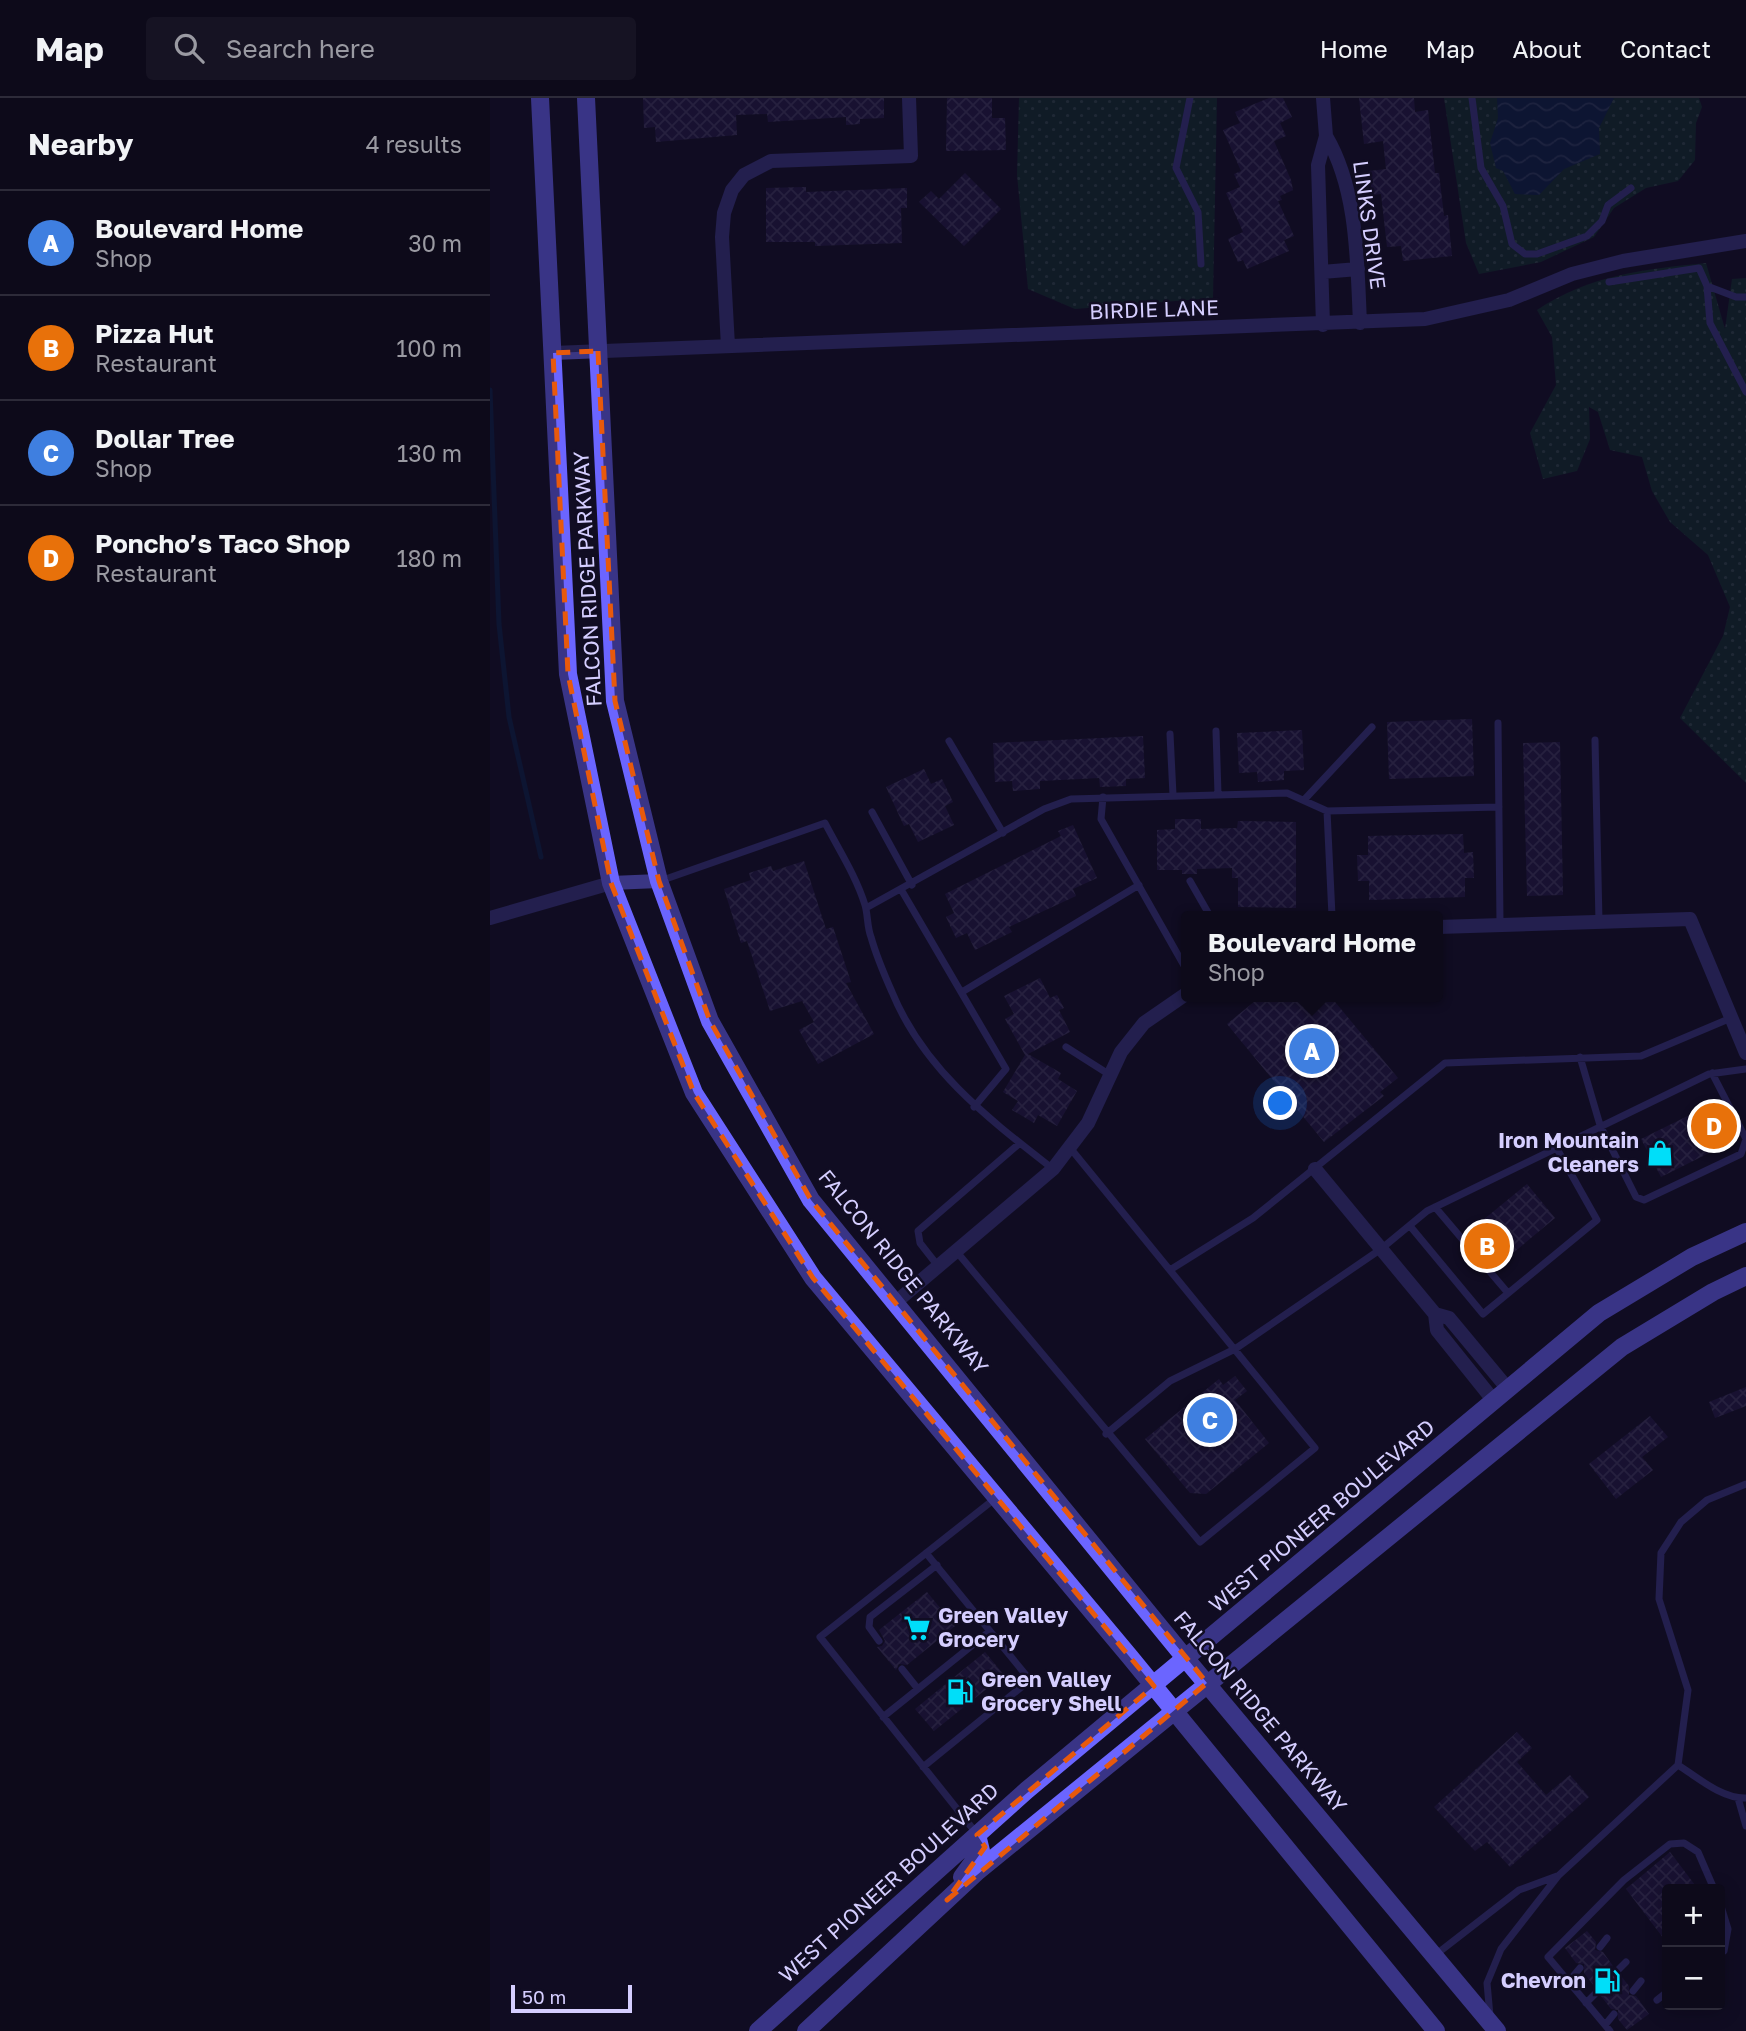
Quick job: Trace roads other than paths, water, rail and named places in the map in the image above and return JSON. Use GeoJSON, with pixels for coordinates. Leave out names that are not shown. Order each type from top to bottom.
{"type":"FeatureCollection","features":[{"type":"Feature","properties":{"kind":"main road","name":"FALCON RIDGE PARKWAY"},"geometry":{"type":"LineString","coordinates":[[540,98],[568,674],[611,883],[694,1093],[813,1278],[1154,1686],[1436,2031]]}},
{"type":"Feature","properties":{"kind":"main road","name":"FALCON RIDGE PARKWAY"},"geometry":{"type":"LineString","coordinates":[[586,98],[615,701],[659,881],[710,1021],[811,1200],[1186,1659],[1493,2027]]}},
{"type":"Feature","properties":{"kind":"main road","name":"WEST PIONEER BOULEVARD"},"geometry":{"type":"LineString","coordinates":[[758,2031],[977,1835],[1599,1313],[1692,1257],[1746,1231]]}},
{"type":"Feature","properties":{"kind":"main road"},"geometry":{"type":"LineString","coordinates":[[806,2031],[947,1900],[1207,1683],[1622,1347],[1713,1292],[1746,1276]]}},
{"type":"Feature","properties":{"kind":"main road"},"geometry":{"type":"LineString","coordinates":[[947,1900],[981,1851],[977,1835]]}},
{"type":"Feature","properties":{"kind":"street"},"geometry":{"type":"LineString","coordinates":[[728,346],[722,237],[724,213],[732,190],[744,175],[771,161],[911,156],[909,98]]}},
{"type":"Feature","properties":{"kind":"street","name":"LINKS DRIVE"},"geometry":{"type":"LineString","coordinates":[[1323,98],[1326,136],[1318,165],[1323,325]]}},
{"type":"Feature","properties":{"kind":"street","name":"LINKS DRIVE"},"geometry":{"type":"LineString","coordinates":[[1326,136],[1342,162],[1358,269],[1360,323]]}},
{"type":"Feature","properties":{"kind":"street","name":"BIRDIE LANE"},"geometry":{"type":"LineString","coordinates":[[553,353],[1425,319],[1509,300],[1572,274],[1623,261],[1746,241]]}},
{"type":"Feature","properties":{"kind":"street"},"geometry":{"type":"LineString","coordinates":[[1322,272],[1358,269]]}},
{"type":"Feature","properties":{"kind":"street"},"geometry":{"type":"LineString","coordinates":[[490,918],[611,883],[659,881]]}},
{"type":"Feature","properties":{"kind":"street"},"geometry":{"type":"LineString","coordinates":[[1443,927],[1690,919],[1746,1053]]}},
{"type":"Feature","properties":{"kind":"street"},"geometry":{"type":"LineString","coordinates":[[896,1302],[1054,1169],[1071,1149],[1121,1052],[1144,1023],[1181,997]]}},
{"type":"Feature","properties":{"kind":"street"},"geometry":{"type":"LineString","coordinates":[[1315,1169],[1435,1314],[1437,1330],[1494,1401]]}},
{"type":"Feature","properties":{"kind":"street"},"geometry":{"type":"LineString","coordinates":[[1435,1314],[1449,1318],[1508,1389]]}},
{"type":"Feature","properties":{"kind":"lane"},"geometry":{"type":"LineString","coordinates":[[1190,98],[1176,168],[1198,212],[1201,264]]}},
{"type":"Feature","properties":{"kind":"lane"},"geometry":{"type":"LineString","coordinates":[[1472,98],[1481,168],[1503,206],[1512,244],[1525,254],[1537,254],[1587,236],[1602,221],[1608,205],[1632,188]]}},
{"type":"Feature","properties":{"kind":"lane"},"geometry":{"type":"LineString","coordinates":[[1609,282],[1699,268],[1707,286],[1710,323],[1746,392]]}},
{"type":"Feature","properties":{"kind":"lane"},"geometry":{"type":"LineString","coordinates":[[1707,286],[1736,297],[1746,297]]}},
{"type":"Feature","properties":{"kind":"lane"},"geometry":{"type":"LineString","coordinates":[[1498,723],[1500,925]]}},
{"type":"Feature","properties":{"kind":"lane"},"geometry":{"type":"LineString","coordinates":[[1304,800],[1372,727]]}},
{"type":"Feature","properties":{"kind":"lane"},"geometry":{"type":"LineString","coordinates":[[1216,731],[1218,794]]}},
{"type":"Feature","properties":{"kind":"lane"},"geometry":{"type":"LineString","coordinates":[[1170,734],[1173,795]]}},
{"type":"Feature","properties":{"kind":"lane"},"geometry":{"type":"LineString","coordinates":[[1595,740],[1599,922]]}},
{"type":"Feature","properties":{"kind":"lane"},"geometry":{"type":"LineString","coordinates":[[949,741],[1003,833]]}},
{"type":"Feature","properties":{"kind":"lane"},"geometry":{"type":"LineString","coordinates":[[866,908],[902,891],[1044,809],[1071,799],[1287,793],[1327,811],[1499,807]]}},
{"type":"Feature","properties":{"kind":"lane"},"geometry":{"type":"LineString","coordinates":[[1102,797],[1101,819],[1181,960]]}},
{"type":"Feature","properties":{"kind":"lane"},"geometry":{"type":"LineString","coordinates":[[1327,811],[1332,911]]}},
{"type":"Feature","properties":{"kind":"lane"},"geometry":{"type":"LineString","coordinates":[[872,812],[912,885]]}},
{"type":"Feature","properties":{"kind":"lane"},"geometry":{"type":"LineString","coordinates":[[659,881],[825,823],[866,908],[870,934],[893,995],[946,1078],[974,1107],[1054,1169]]}},
{"type":"Feature","properties":{"kind":"lane"},"geometry":{"type":"LineString","coordinates":[[1189,881],[1207,911]]}},
{"type":"Feature","properties":{"kind":"lane"},"geometry":{"type":"LineString","coordinates":[[961,992],[1139,885]]}},
{"type":"Feature","properties":{"kind":"lane"},"geometry":{"type":"LineString","coordinates":[[902,891],[1006,1069],[974,1107]]}},
{"type":"Feature","properties":{"kind":"lane"},"geometry":{"type":"LineString","coordinates":[[1170,1270],[1254,1217],[1445,1063],[1641,1056],[1731,1018]]}},
{"type":"Feature","properties":{"kind":"lane"},"geometry":{"type":"LineString","coordinates":[[1066,1047],[1110,1075]]}},
{"type":"Feature","properties":{"kind":"lane"},"geometry":{"type":"LineString","coordinates":[[1580,1057],[1600,1125],[1636,1197],[1651,1199],[1741,1154],[1745,1148],[1746,1139],[1712,1073]]}},
{"type":"Feature","properties":{"kind":"lane"},"geometry":{"type":"LineString","coordinates":[[1106,1434],[1170,1381],[1235,1349],[1381,1249],[1435,1207],[1712,1073],[1746,1069]]}},
{"type":"Feature","properties":{"kind":"lane"},"geometry":{"type":"LineString","coordinates":[[938,1266],[920,1243],[918,1231],[1020,1143]]}},
{"type":"Feature","properties":{"kind":"lane"},"geometry":{"type":"LineString","coordinates":[[1410,1226],[1482,1314],[1597,1220],[1556,1147]]}},
{"type":"Feature","properties":{"kind":"lane"},"geometry":{"type":"LineString","coordinates":[[956,1251],[1106,1434],[1200,1542],[1315,1448],[1071,1149]]}},
{"type":"Feature","properties":{"kind":"lane"},"geometry":{"type":"LineString","coordinates":[[1435,1207],[1508,1293]]}},
{"type":"Feature","properties":{"kind":"lane"},"geometry":{"type":"LineString","coordinates":[[1493,2027],[1487,1983],[1501,1949],[1558,1876],[1678,1765],[1688,1690],[1660,1599],[1661,1553],[1681,1522],[1707,1500],[1746,1484]]}},
{"type":"Feature","properties":{"kind":"lane"},"geometry":{"type":"LineString","coordinates":[[977,1835],[820,1637],[997,1497]]}},
{"type":"Feature","properties":{"kind":"lane"},"geometry":{"type":"LineString","coordinates":[[923,1767],[1030,1680],[926,1553]]}},
{"type":"Feature","properties":{"kind":"lane"},"geometry":{"type":"LineString","coordinates":[[880,1641],[869,1627],[870,1617],[937,1565]]}},
{"type":"Feature","properties":{"kind":"lane"},"geometry":{"type":"LineString","coordinates":[[883,1717],[990,1631]]}},
{"type":"Feature","properties":{"kind":"lane"},"geometry":{"type":"LineString","coordinates":[[902,1669],[918,1689]]}},
{"type":"Feature","properties":{"kind":"lane"},"geometry":{"type":"LineString","coordinates":[[1678,1765],[1742,1798],[1746,1826]]}},
{"type":"Feature","properties":{"kind":"lane"},"geometry":{"type":"LineString","coordinates":[[1614,2014],[1608,2028],[1548,1957],[1624,1880],[1670,1844],[1684,1843],[1698,1852],[1712,1884]]}},
{"type":"Feature","properties":{"kind":"lane"},"geometry":{"type":"LineString","coordinates":[[1434,1956],[1518,1890],[1558,1876]]}},
{"type":"Feature","properties":{"kind":"lane"},"geometry":{"type":"LineString","coordinates":[[1725,1919],[1728,1929],[1725,1946]]}},
{"type":"Feature","properties":{"kind":"lane"},"geometry":{"type":"LineString","coordinates":[[1600,1947],[1608,1938]]}},
{"type":"Feature","properties":{"kind":"lane"},"geometry":{"type":"LineString","coordinates":[[1617,1971],[1626,1962]]}},
{"type":"Feature","properties":{"kind":"lane"},"geometry":{"type":"LineString","coordinates":[[1569,1980],[1580,1968]]}},
{"type":"Feature","properties":{"kind":"lane"},"geometry":{"type":"LineString","coordinates":[[1633,1991],[1641,1981]]}},
{"type":"Feature","properties":{"kind":"lane"},"geometry":{"type":"LineString","coordinates":[[1586,2003],[1598,1991]]}},
{"type":"Feature","properties":{"kind":"lane"},"geometry":{"type":"LineString","coordinates":[[1657,2000],[1662,1996]]}},
{"type":"Feature","properties":{"kind":"water"},"geometry":{"type":"Polygon","coordinates":[[[1497,98],[1614,98],[1599,128],[1600,154],[1564,169],[1539,195],[1515,194],[1503,171],[1496,168],[1490,143],[1498,118],[1497,98]]]}},
{"type":"Feature","properties":{"kind":"waterway"},"geometry":{"type":"LineString","coordinates":[[490,390],[499,624],[509,717],[541,857]]}},
{"type":"Feature","properties":{"kind":"place","name":"Boulevard Home"},"geometry":{"type":"Point","coordinates":[1312,1051]}},
{"type":"Feature","properties":{"kind":"place","name":"Poncho’s Taco Shop"},"geometry":{"type":"Point","coordinates":[1714,1126]}},
{"type":"Feature","properties":{"kind":"place","name":"Iron Mountain Cleaners"},"geometry":{"type":"Point","coordinates":[1660,1153]}},
{"type":"Feature","properties":{"kind":"place","name":"Pizza Hut"},"geometry":{"type":"Point","coordinates":[1487,1246]}},
{"type":"Feature","properties":{"kind":"place","name":"Dollar Tree"},"geometry":{"type":"Point","coordinates":[1210,1420]}},
{"type":"Feature","properties":{"kind":"place","name":"Green Valley Grocery"},"geometry":{"type":"Point","coordinates":[917,1628]}},
{"type":"Feature","properties":{"kind":"place","name":"Green Valley Grocery Shell"},"geometry":{"type":"Point","coordinates":[960,1692]}},
{"type":"Feature","properties":{"kind":"place","name":"Chevron"},"geometry":{"type":"Point","coordinates":[1607,1981]}}]}
